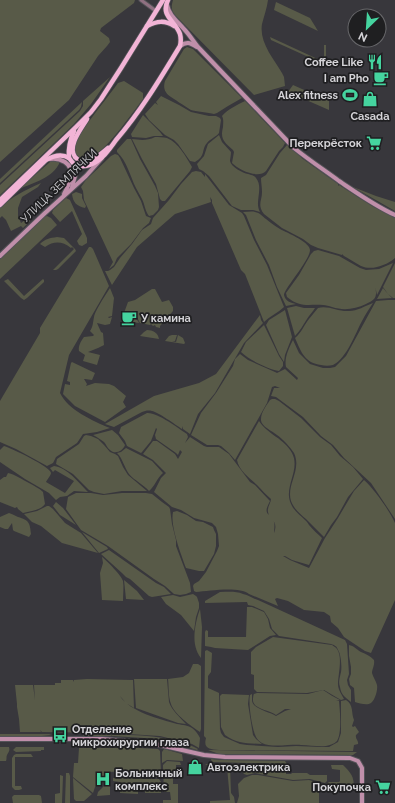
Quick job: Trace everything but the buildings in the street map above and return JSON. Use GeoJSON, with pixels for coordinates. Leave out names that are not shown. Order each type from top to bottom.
{"type":"FeatureCollection","features":[{"type":"Feature","properties":{"kind":"highway"},"geometry":{"type":"LineString","coordinates":[[0,200],[91,112],[121,68],[163,0]]}},
{"type":"Feature","properties":{"kind":"highway"},"geometry":{"type":"LineString","coordinates":[[167,0],[165,10],[166,14],[180,33],[180,46]]}},
{"type":"Feature","properties":{"kind":"highway"},"geometry":{"type":"LineString","coordinates":[[146,27],[153,23],[160,22],[169,23],[175,26]]}},
{"type":"Feature","properties":{"kind":"highway","name":"УЛИЦА ЗЕМЛЯЧКИ"},"geometry":{"type":"LineString","coordinates":[[102,158],[139,111],[180,46]]}},
{"type":"Feature","properties":{"kind":"highway"},"geometry":{"type":"LineString","coordinates":[[91,112],[74,142],[72,149],[73,154],[81,162],[87,162],[111,146]]}},
{"type":"Feature","properties":{"kind":"highway"},"geometry":{"type":"LineString","coordinates":[[76,128],[68,149],[69,158],[74,164],[80,166],[90,166],[102,158]]}},
{"type":"Feature","properties":{"kind":"highway"},"geometry":{"type":"LineString","coordinates":[[0,205],[46,160],[57,155],[69,158]]}},
{"type":"Feature","properties":{"kind":"main road"},"geometry":{"type":"LineString","coordinates":[[167,0],[169,12],[185,29],[198,47],[294,148],[361,196],[395,215]]}},
{"type":"Feature","properties":{"kind":"main road"},"geometry":{"type":"LineString","coordinates":[[180,46],[188,43],[198,47]]}},
{"type":"Feature","properties":{"kind":"main road"},"geometry":{"type":"LineString","coordinates":[[46,160],[55,158],[59,159],[68,164],[70,168],[70,181],[62,198]]}},
{"type":"Feature","properties":{"kind":"main road","name":"УЛИЦА ЗЕМЛЯЧКИ"},"geometry":{"type":"LineString","coordinates":[[0,256],[86,176],[102,158]]}},
{"type":"Feature","properties":{"kind":"main road"},"geometry":{"type":"LineString","coordinates":[[72,188],[76,176],[74,164]]}},
{"type":"Feature","properties":{"kind":"main road"},"geometry":{"type":"LineString","coordinates":[[0,739],[102,739],[151,743],[204,755],[225,757],[350,758],[358,761],[362,768],[362,803]]}},
{"type":"Feature","properties":{"kind":"street"},"geometry":{"type":"LineString","coordinates":[[141,0],[156,11]]}},
{"type":"Feature","properties":{"kind":"green space"},"geometry":{"type":"Polygon","coordinates":[[[0,0],[135,0],[134,3],[101,28],[100,31],[109,38],[110,42],[98,56],[69,100],[0,162],[0,0]]]}},
{"type":"Feature","properties":{"kind":"green space"},"geometry":{"type":"Polygon","coordinates":[[[173,0],[268,0],[262,24],[263,37],[268,50],[284,77],[285,86],[254,95],[176,16],[172,8],[173,0]]]}},
{"type":"Feature","properties":{"kind":"green space"},"geometry":{"type":"Polygon","coordinates":[[[276,2],[310,18],[318,31],[274,10],[276,2]]]}},
{"type":"Feature","properties":{"kind":"green space"},"geometry":{"type":"Polygon","coordinates":[[[270,37],[324,62],[324,45],[326,45],[326,65],[271,40],[270,37]]]}},
{"type":"Feature","properties":{"kind":"green space"},"geometry":{"type":"Polygon","coordinates":[[[187,47],[193,49],[242,98],[214,114],[191,110],[168,95],[164,85],[165,81],[184,49],[187,47]]]}},
{"type":"Feature","properties":{"kind":"green space"},"geometry":{"type":"Polygon","coordinates":[[[110,77],[91,104],[74,124],[0,195],[0,185],[80,111],[83,106],[83,101],[110,77]]]}},
{"type":"Feature","properties":{"kind":"green space"},"geometry":{"type":"Polygon","coordinates":[[[124,81],[143,93],[143,99],[117,133],[101,150],[94,156],[87,159],[81,159],[76,154],[74,149],[75,143],[118,83],[124,81]]]}},
{"type":"Feature","properties":{"kind":"green space"},"geometry":{"type":"Polygon","coordinates":[[[293,85],[329,101],[329,110],[288,92],[293,85]]]}},
{"type":"Feature","properties":{"kind":"green space"},"geometry":{"type":"Polygon","coordinates":[[[161,96],[191,112],[220,118],[219,133],[207,143],[201,157],[195,162],[190,161],[178,144],[165,135],[149,120],[145,114],[155,103],[158,105],[156,102],[161,96]]]}},
{"type":"Feature","properties":{"kind":"green space"},"geometry":{"type":"Polygon","coordinates":[[[245,101],[285,143],[266,171],[263,173],[249,173],[232,163],[234,152],[222,137],[222,116],[230,109],[245,101]]]}},
{"type":"Feature","properties":{"kind":"green space"},"geometry":{"type":"Polygon","coordinates":[[[82,102],[79,110],[0,183],[0,179],[82,102]]]}},
{"type":"Feature","properties":{"kind":"green space"},"geometry":{"type":"Polygon","coordinates":[[[143,115],[163,136],[146,138],[132,137],[131,134],[143,115]]]}},
{"type":"Feature","properties":{"kind":"green space"},"geometry":{"type":"Polygon","coordinates":[[[219,135],[222,142],[231,152],[231,163],[240,171],[256,178],[259,186],[258,208],[260,212],[253,210],[241,210],[232,206],[209,176],[199,169],[197,164],[204,156],[208,144],[219,135]]]}},
{"type":"Feature","properties":{"kind":"green space"},"geometry":{"type":"Polygon","coordinates":[[[155,137],[167,138],[175,143],[192,167],[165,201],[160,199],[156,184],[132,139],[146,140],[155,137]]]}},
{"type":"Feature","properties":{"kind":"green space"},"geometry":{"type":"Polygon","coordinates":[[[127,139],[131,139],[158,193],[159,207],[153,215],[149,216],[126,164],[117,152],[117,150],[127,139]]]}},
{"type":"Feature","properties":{"kind":"green space"},"geometry":{"type":"Polygon","coordinates":[[[287,145],[303,159],[338,184],[338,186],[339,185],[372,206],[395,218],[395,258],[388,263],[374,268],[361,266],[342,254],[311,245],[282,228],[264,214],[260,205],[262,192],[261,178],[266,175],[287,145]]]}},
{"type":"Feature","properties":{"kind":"green space"},"geometry":{"type":"Polygon","coordinates":[[[115,154],[120,158],[141,201],[146,216],[151,218],[149,223],[143,228],[131,244],[117,258],[114,265],[109,269],[113,262],[84,200],[81,187],[86,180],[115,154]]]}},
{"type":"Feature","properties":{"kind":"green space"},"geometry":{"type":"Polygon","coordinates":[[[55,160],[60,162],[53,172],[42,179],[19,189],[50,162],[55,160]]]}},
{"type":"Feature","properties":{"kind":"green space"},"geometry":{"type":"Polygon","coordinates":[[[192,172],[201,172],[205,177],[205,174],[229,205],[242,213],[267,265],[284,307],[264,322],[245,274],[241,270],[210,197],[211,202],[175,214],[137,247],[112,285],[105,271],[108,271],[114,267],[142,230],[151,224],[153,218],[181,184],[192,172]]]}},
{"type":"Feature","properties":{"kind":"green space"},"geometry":{"type":"Polygon","coordinates":[[[41,183],[38,187],[22,197],[18,208],[18,216],[21,223],[28,218],[30,221],[23,228],[21,226],[11,231],[6,220],[2,216],[0,218],[0,208],[15,196],[41,183]]]}},
{"type":"Feature","properties":{"kind":"green space"},"geometry":{"type":"Polygon","coordinates":[[[353,187],[395,202],[395,211],[353,187]]]}},
{"type":"Feature","properties":{"kind":"green space"},"geometry":{"type":"Polygon","coordinates":[[[76,192],[82,194],[82,198],[86,206],[85,208],[74,202],[72,194],[76,192]]]}},
{"type":"Feature","properties":{"kind":"green space"},"geometry":{"type":"Polygon","coordinates":[[[66,198],[70,200],[87,238],[87,243],[82,246],[79,245],[77,241],[82,234],[72,211],[60,222],[52,213],[53,210],[66,198]]]}},
{"type":"Feature","properties":{"kind":"green space"},"geometry":{"type":"Polygon","coordinates":[[[243,212],[258,213],[278,228],[300,240],[309,247],[309,255],[284,295],[287,300],[296,304],[286,306],[269,265],[256,240],[246,215],[243,212]]]}},
{"type":"Feature","properties":{"kind":"green space"},"geometry":{"type":"Polygon","coordinates":[[[47,216],[57,225],[0,279],[0,259],[44,217],[47,216]]]}},
{"type":"Feature","properties":{"kind":"green space"},"geometry":{"type":"Polygon","coordinates":[[[57,237],[64,238],[76,251],[58,269],[53,270],[74,249],[61,243],[55,243],[45,247],[40,244],[48,239],[57,237]]]}},
{"type":"Feature","properties":{"kind":"green space"},"geometry":{"type":"Polygon","coordinates":[[[89,247],[93,249],[109,286],[69,355],[60,393],[75,410],[110,428],[83,434],[77,443],[56,457],[53,463],[47,466],[0,442],[0,401],[40,333],[40,328],[89,247]]]}},
{"type":"Feature","properties":{"kind":"green space"},"geometry":{"type":"Polygon","coordinates":[[[318,250],[339,256],[366,270],[379,269],[393,263],[377,295],[376,288],[376,295],[374,299],[362,306],[345,309],[325,305],[304,305],[296,303],[287,297],[286,293],[299,275],[311,254],[318,250]]]}},
{"type":"Feature","properties":{"kind":"green space"},"geometry":{"type":"Polygon","coordinates":[[[395,263],[395,298],[388,294],[383,287],[395,263]]]}},
{"type":"Feature","properties":{"kind":"green space"},"geometry":{"type":"Polygon","coordinates":[[[8,279],[24,296],[43,279],[44,282],[24,300],[4,281],[8,279]]]}},
{"type":"Feature","properties":{"kind":"green space"},"geometry":{"type":"Polygon","coordinates":[[[110,288],[114,298],[112,316],[108,317],[112,317],[110,324],[105,325],[97,323],[101,332],[103,333],[104,345],[88,352],[100,355],[97,365],[83,361],[85,355],[79,351],[79,347],[84,337],[94,335],[90,331],[95,314],[110,288]]]}},
{"type":"Feature","properties":{"kind":"green space"},"geometry":{"type":"Polygon","coordinates":[[[383,288],[392,298],[377,299],[383,288]]]}},
{"type":"Feature","properties":{"kind":"green space"},"geometry":{"type":"Polygon","coordinates":[[[152,289],[155,289],[162,302],[169,300],[173,307],[173,311],[160,326],[160,328],[151,324],[140,323],[137,317],[136,319],[139,323],[132,322],[133,317],[127,315],[126,318],[124,317],[128,302],[135,300],[152,289]]]}},
{"type":"Feature","properties":{"kind":"green space"},"geometry":{"type":"Polygon","coordinates":[[[395,300],[395,519],[371,483],[344,458],[333,445],[321,436],[303,417],[276,397],[271,396],[274,388],[280,388],[275,386],[272,387],[267,403],[235,460],[221,446],[207,445],[191,435],[201,413],[216,393],[233,366],[235,359],[240,354],[248,360],[277,373],[285,369],[297,380],[298,378],[286,367],[287,353],[293,340],[299,353],[310,364],[323,368],[335,367],[346,356],[376,301],[395,300]]]}},
{"type":"Feature","properties":{"kind":"green space"},"geometry":{"type":"Polygon","coordinates":[[[373,303],[346,351],[338,362],[327,366],[311,362],[304,356],[295,338],[318,308],[326,307],[352,311],[373,303]]]}},
{"type":"Feature","properties":{"kind":"green space"},"geometry":{"type":"Polygon","coordinates":[[[296,306],[315,308],[295,336],[287,308],[296,306]]]}},
{"type":"Feature","properties":{"kind":"green space"},"geometry":{"type":"Polygon","coordinates":[[[285,310],[292,337],[284,362],[266,325],[269,320],[285,310]]]}},
{"type":"Feature","properties":{"kind":"green space"},"geometry":{"type":"Polygon","coordinates":[[[260,315],[263,323],[244,343],[215,393],[198,414],[190,434],[183,429],[182,426],[182,429],[163,416],[151,411],[142,412],[114,427],[105,424],[154,396],[199,383],[216,374],[260,315]]]}},
{"type":"Feature","properties":{"kind":"green space"},"geometry":{"type":"Polygon","coordinates":[[[264,325],[283,362],[283,366],[279,371],[259,364],[241,352],[246,342],[264,325]]]}},
{"type":"Feature","properties":{"kind":"green space"},"geometry":{"type":"Polygon","coordinates":[[[147,330],[155,332],[159,339],[140,336],[147,330]]]}},
{"type":"Feature","properties":{"kind":"green space"},"geometry":{"type":"Polygon","coordinates":[[[172,335],[177,335],[175,341],[172,341],[176,342],[178,335],[183,338],[185,343],[165,341],[172,335]]]}},
{"type":"Feature","properties":{"kind":"green space"},"geometry":{"type":"Polygon","coordinates":[[[72,362],[95,373],[92,380],[84,379],[87,384],[86,386],[95,383],[114,386],[126,396],[123,402],[126,407],[105,422],[75,406],[63,394],[65,384],[70,385],[70,382],[67,381],[72,362]]]}},
{"type":"Feature","properties":{"kind":"green space"},"geometry":{"type":"Polygon","coordinates":[[[272,399],[279,401],[301,418],[320,437],[331,445],[363,479],[348,497],[324,537],[297,511],[291,501],[290,489],[296,465],[294,453],[279,436],[264,426],[261,422],[263,411],[272,399]]]}},
{"type":"Feature","properties":{"kind":"green space"},"geometry":{"type":"Polygon","coordinates":[[[147,413],[151,413],[162,418],[187,434],[188,437],[185,443],[190,437],[204,446],[219,447],[229,454],[250,482],[255,485],[270,501],[267,509],[269,515],[268,508],[271,499],[242,471],[237,460],[259,421],[262,426],[285,444],[292,453],[295,466],[289,491],[291,504],[295,511],[322,538],[309,565],[283,556],[309,568],[325,538],[354,491],[364,480],[373,489],[395,523],[395,600],[371,653],[365,651],[344,637],[338,628],[331,622],[330,616],[324,612],[304,610],[288,601],[277,598],[275,599],[278,606],[238,590],[194,591],[194,584],[199,581],[206,572],[217,551],[219,546],[218,534],[216,527],[212,523],[194,518],[181,510],[172,507],[154,492],[161,478],[166,473],[153,460],[143,454],[153,441],[157,441],[175,454],[178,459],[182,452],[180,450],[178,455],[156,439],[156,428],[151,441],[141,453],[127,446],[119,433],[121,427],[147,413]]]}},
{"type":"Feature","properties":{"kind":"green space"},"geometry":{"type":"Polygon","coordinates":[[[112,430],[118,435],[125,445],[119,452],[110,450],[104,442],[93,435],[112,430]]]}},
{"type":"Feature","properties":{"kind":"green space"},"geometry":{"type":"Polygon","coordinates":[[[86,435],[98,439],[110,452],[118,456],[128,475],[147,491],[122,491],[104,494],[94,492],[89,490],[73,474],[56,464],[57,459],[79,444],[86,435]]]}},
{"type":"Feature","properties":{"kind":"green space"},"geometry":{"type":"Polygon","coordinates":[[[4,446],[38,462],[49,470],[51,473],[46,482],[65,493],[74,481],[55,470],[53,472],[50,468],[54,466],[68,472],[88,492],[74,491],[67,496],[60,497],[56,500],[49,493],[0,462],[0,450],[4,446]]]}},
{"type":"Feature","properties":{"kind":"green space"},"geometry":{"type":"Polygon","coordinates":[[[126,448],[152,461],[163,473],[149,491],[129,474],[117,453],[126,448]]]}},
{"type":"Feature","properties":{"kind":"green space"},"geometry":{"type":"Polygon","coordinates":[[[8,473],[18,477],[43,492],[45,504],[41,508],[23,513],[17,507],[15,508],[0,502],[0,480],[6,477],[8,473]]]}},
{"type":"Feature","properties":{"kind":"green space"},"geometry":{"type":"Polygon","coordinates":[[[76,493],[103,495],[146,493],[152,494],[169,507],[176,546],[190,583],[191,592],[180,595],[174,594],[108,546],[81,530],[66,509],[68,497],[76,493]]]}},
{"type":"Feature","properties":{"kind":"green space"},"geometry":{"type":"Polygon","coordinates":[[[56,502],[63,508],[76,525],[60,515],[53,506],[56,502]]]}},
{"type":"Feature","properties":{"kind":"green space"},"geometry":{"type":"Polygon","coordinates":[[[47,506],[53,509],[65,523],[81,533],[98,553],[62,543],[41,526],[32,522],[24,514],[37,511],[47,506]]]}},
{"type":"Feature","properties":{"kind":"green space"},"geometry":{"type":"Polygon","coordinates":[[[177,511],[196,521],[203,522],[213,527],[216,534],[216,546],[214,554],[204,571],[186,568],[176,540],[173,525],[173,512],[177,511]]]}},
{"type":"Feature","properties":{"kind":"green space"},"geometry":{"type":"Polygon","coordinates":[[[9,513],[25,519],[28,522],[31,534],[29,537],[14,531],[12,523],[8,529],[0,527],[0,517],[9,513]]]}},
{"type":"Feature","properties":{"kind":"green space"},"geometry":{"type":"Polygon","coordinates":[[[82,532],[107,547],[108,549],[99,553],[82,532]]]}},
{"type":"Feature","properties":{"kind":"green space"},"geometry":{"type":"Polygon","coordinates":[[[109,550],[164,587],[171,594],[152,597],[149,596],[101,554],[109,550]]]}},
{"type":"Feature","properties":{"kind":"green space"},"geometry":{"type":"Polygon","coordinates":[[[102,557],[123,581],[123,601],[102,600],[100,573],[103,563],[102,557]]]}},
{"type":"Feature","properties":{"kind":"green space"},"geometry":{"type":"Polygon","coordinates":[[[124,580],[137,591],[144,600],[126,599],[124,580]]]}},
{"type":"Feature","properties":{"kind":"green space"},"geometry":{"type":"Polygon","coordinates":[[[220,592],[235,592],[247,595],[345,640],[347,644],[349,674],[347,680],[351,690],[351,702],[341,692],[339,681],[341,661],[339,652],[334,645],[279,636],[272,629],[269,619],[264,611],[248,605],[247,602],[205,603],[205,601],[220,592]]]}},
{"type":"Feature","properties":{"kind":"green space"},"geometry":{"type":"Polygon","coordinates":[[[193,594],[197,597],[199,603],[194,631],[181,615],[166,604],[161,597],[173,595],[180,597],[193,594]]]}},
{"type":"Feature","properties":{"kind":"green space"},"geometry":{"type":"Polygon","coordinates":[[[247,607],[252,607],[264,612],[268,619],[270,628],[276,635],[270,636],[248,650],[205,646],[206,630],[208,631],[208,637],[246,637],[247,607]]]}},
{"type":"Feature","properties":{"kind":"green space"},"geometry":{"type":"Polygon","coordinates":[[[200,609],[202,627],[201,658],[196,647],[194,634],[200,609]]]}},
{"type":"Feature","properties":{"kind":"green space"},"geometry":{"type":"Polygon","coordinates":[[[273,637],[332,645],[336,648],[340,657],[338,686],[344,699],[341,700],[324,690],[307,693],[257,692],[254,689],[254,675],[251,674],[251,652],[256,647],[273,637]]]}},
{"type":"Feature","properties":{"kind":"green space"},"geometry":{"type":"Polygon","coordinates":[[[349,645],[368,655],[374,660],[372,673],[377,685],[377,690],[374,700],[369,704],[355,702],[354,688],[350,685],[349,679],[351,667],[349,645]]]}},
{"type":"Feature","properties":{"kind":"green space"},"geometry":{"type":"Polygon","coordinates":[[[207,650],[212,653],[211,672],[208,676],[208,688],[219,693],[220,729],[224,737],[240,744],[247,745],[278,747],[329,747],[338,742],[341,733],[341,701],[346,700],[349,702],[352,709],[354,720],[352,726],[355,726],[359,732],[356,735],[358,744],[354,745],[353,751],[219,750],[208,748],[205,742],[206,738],[204,736],[205,651],[207,650]]]}},
{"type":"Feature","properties":{"kind":"green space"},"geometry":{"type":"Polygon","coordinates":[[[193,664],[198,664],[201,666],[200,732],[183,720],[176,712],[171,704],[169,695],[168,679],[183,677],[189,673],[193,664]]]}},
{"type":"Feature","properties":{"kind":"green space"},"geometry":{"type":"Polygon","coordinates":[[[87,679],[133,680],[134,708],[131,706],[138,711],[162,720],[192,728],[200,738],[199,748],[192,744],[160,736],[112,733],[42,732],[40,730],[41,732],[20,732],[15,685],[33,685],[35,700],[34,685],[55,685],[55,683],[61,683],[61,680],[73,680],[74,682],[74,680],[87,679]]]}},
{"type":"Feature","properties":{"kind":"green space"},"geometry":{"type":"Polygon","coordinates":[[[134,679],[167,679],[170,705],[186,724],[178,723],[136,708],[134,679]]]}},
{"type":"Feature","properties":{"kind":"green space"},"geometry":{"type":"Polygon","coordinates":[[[323,690],[340,700],[336,701],[339,701],[340,733],[336,742],[326,746],[275,746],[261,743],[257,739],[251,716],[250,695],[252,694],[252,700],[255,706],[276,716],[291,709],[285,709],[276,715],[256,706],[253,701],[254,694],[308,694],[323,690]]]}},
{"type":"Feature","properties":{"kind":"green space"},"geometry":{"type":"Polygon","coordinates":[[[222,694],[249,695],[248,704],[253,735],[262,744],[238,742],[225,735],[221,727],[220,696],[222,694]]]}},
{"type":"Feature","properties":{"kind":"green space"},"geometry":{"type":"Polygon","coordinates":[[[0,734],[49,734],[52,735],[0,736],[0,734]]]}},
{"type":"Feature","properties":{"kind":"green space"},"geometry":{"type":"Polygon","coordinates":[[[111,735],[111,736],[83,736],[111,735]]]}},
{"type":"Feature","properties":{"kind":"green space"},"geometry":{"type":"Polygon","coordinates":[[[111,735],[158,737],[186,744],[198,749],[197,750],[160,739],[111,735]]]}},
{"type":"Feature","properties":{"kind":"green space"},"geometry":{"type":"Polygon","coordinates":[[[138,744],[156,747],[108,745],[138,744]]]}},
{"type":"Feature","properties":{"kind":"green space"},"geometry":{"type":"Polygon","coordinates":[[[0,747],[9,747],[6,761],[0,761],[0,747]]]}},
{"type":"Feature","properties":{"kind":"green space"},"geometry":{"type":"Polygon","coordinates":[[[16,747],[44,747],[44,750],[16,752],[13,750],[16,747]]]}},
{"type":"Feature","properties":{"kind":"green space"},"geometry":{"type":"Polygon","coordinates":[[[79,748],[158,749],[160,751],[161,773],[157,777],[126,776],[126,771],[110,772],[95,787],[93,793],[73,777],[74,763],[78,763],[79,748]]]}},
{"type":"Feature","properties":{"kind":"green space"},"geometry":{"type":"Polygon","coordinates":[[[164,749],[182,754],[183,761],[167,760],[162,763],[162,752],[164,749]]]}},
{"type":"Feature","properties":{"kind":"green space"},"geometry":{"type":"Polygon","coordinates":[[[208,750],[357,752],[353,755],[219,754],[208,750]]]}},
{"type":"Feature","properties":{"kind":"green space"},"geometry":{"type":"Polygon","coordinates":[[[16,754],[31,754],[33,757],[15,757],[15,786],[21,786],[22,789],[19,790],[15,790],[12,787],[12,758],[16,754]]]}},
{"type":"Feature","properties":{"kind":"green space"},"geometry":{"type":"Polygon","coordinates":[[[211,759],[285,761],[287,764],[212,762],[211,759]]]}},
{"type":"Feature","properties":{"kind":"green space"},"geometry":{"type":"Polygon","coordinates":[[[167,761],[180,762],[181,765],[176,765],[176,772],[181,772],[181,778],[173,778],[173,784],[178,784],[178,803],[163,803],[163,800],[171,800],[170,792],[164,792],[163,765],[167,761]]]}},
{"type":"Feature","properties":{"kind":"green space"},"geometry":{"type":"Polygon","coordinates":[[[205,764],[230,766],[231,793],[234,797],[235,803],[210,803],[210,801],[230,800],[227,767],[210,767],[205,764]]]}},
{"type":"Feature","properties":{"kind":"green space"},"geometry":{"type":"Polygon","coordinates":[[[286,765],[286,774],[307,773],[310,775],[327,775],[327,781],[325,783],[310,779],[293,780],[255,773],[247,775],[240,769],[231,770],[230,766],[286,765]]]}},
{"type":"Feature","properties":{"kind":"green space"},"geometry":{"type":"Polygon","coordinates":[[[331,765],[343,765],[348,770],[352,775],[354,788],[347,788],[347,786],[324,786],[329,782],[340,781],[340,770],[332,769],[331,765]]]}},
{"type":"Feature","properties":{"kind":"green space"},"geometry":{"type":"Polygon","coordinates":[[[66,773],[69,773],[70,776],[70,803],[65,803],[66,773]]]}},
{"type":"Feature","properties":{"kind":"green space"},"geometry":{"type":"Polygon","coordinates":[[[60,775],[63,776],[62,803],[55,803],[55,794],[60,793],[60,775]]]}},
{"type":"Feature","properties":{"kind":"green space"},"geometry":{"type":"Polygon","coordinates":[[[252,775],[293,781],[309,780],[322,784],[319,791],[319,803],[237,803],[239,796],[238,784],[244,778],[252,775]]]}},
{"type":"Feature","properties":{"kind":"green space"},"geometry":{"type":"Polygon","coordinates":[[[73,778],[92,794],[84,801],[76,801],[74,799],[73,778]]]}},
{"type":"Feature","properties":{"kind":"green space"},"geometry":{"type":"Polygon","coordinates":[[[113,778],[159,779],[161,782],[161,793],[145,793],[145,785],[138,785],[138,794],[120,793],[120,782],[113,781],[113,778]]]}},
{"type":"Feature","properties":{"kind":"green space"},"geometry":{"type":"Polygon","coordinates":[[[109,781],[110,795],[97,796],[98,792],[109,781]]]}},
{"type":"Feature","properties":{"kind":"green space"},"geometry":{"type":"Polygon","coordinates":[[[14,795],[39,795],[41,796],[42,803],[13,803],[12,797],[14,795]]]}},
{"type":"Feature","properties":{"kind":"place","name":"Coffee Like"},"geometry":{"type":"Point","coordinates":[375,62]}},
{"type":"Feature","properties":{"kind":"place","name":"I am Pho"},"geometry":{"type":"Point","coordinates":[381,78]}},
{"type":"Feature","properties":{"kind":"place","name":"Alex fitness"},"geometry":{"type":"Point","coordinates":[350,95]}},
{"type":"Feature","properties":{"kind":"place","name":"Casada"},"geometry":{"type":"Point","coordinates":[370,99]}},
{"type":"Feature","properties":{"kind":"place","name":"Перекрёсток"},"geometry":{"type":"Point","coordinates":[374,143]}},
{"type":"Feature","properties":{"kind":"place","name":"У камина"},"geometry":{"type":"Point","coordinates":[129,318]}},
{"type":"Feature","properties":{"kind":"place","name":"Отделение микрохирургии глаза"},"geometry":{"type":"Point","coordinates":[60,735]}},
{"type":"Feature","properties":{"kind":"place","name":"Автоэлектрика"},"geometry":{"type":"Point","coordinates":[195,767]}},
{"type":"Feature","properties":{"kind":"place","name":"Больничный комплекс"},"geometry":{"type":"Point","coordinates":[103,779]}},
{"type":"Feature","properties":{"kind":"place","name":"Покупочка"},"geometry":{"type":"Point","coordinates":[383,787]}}]}
